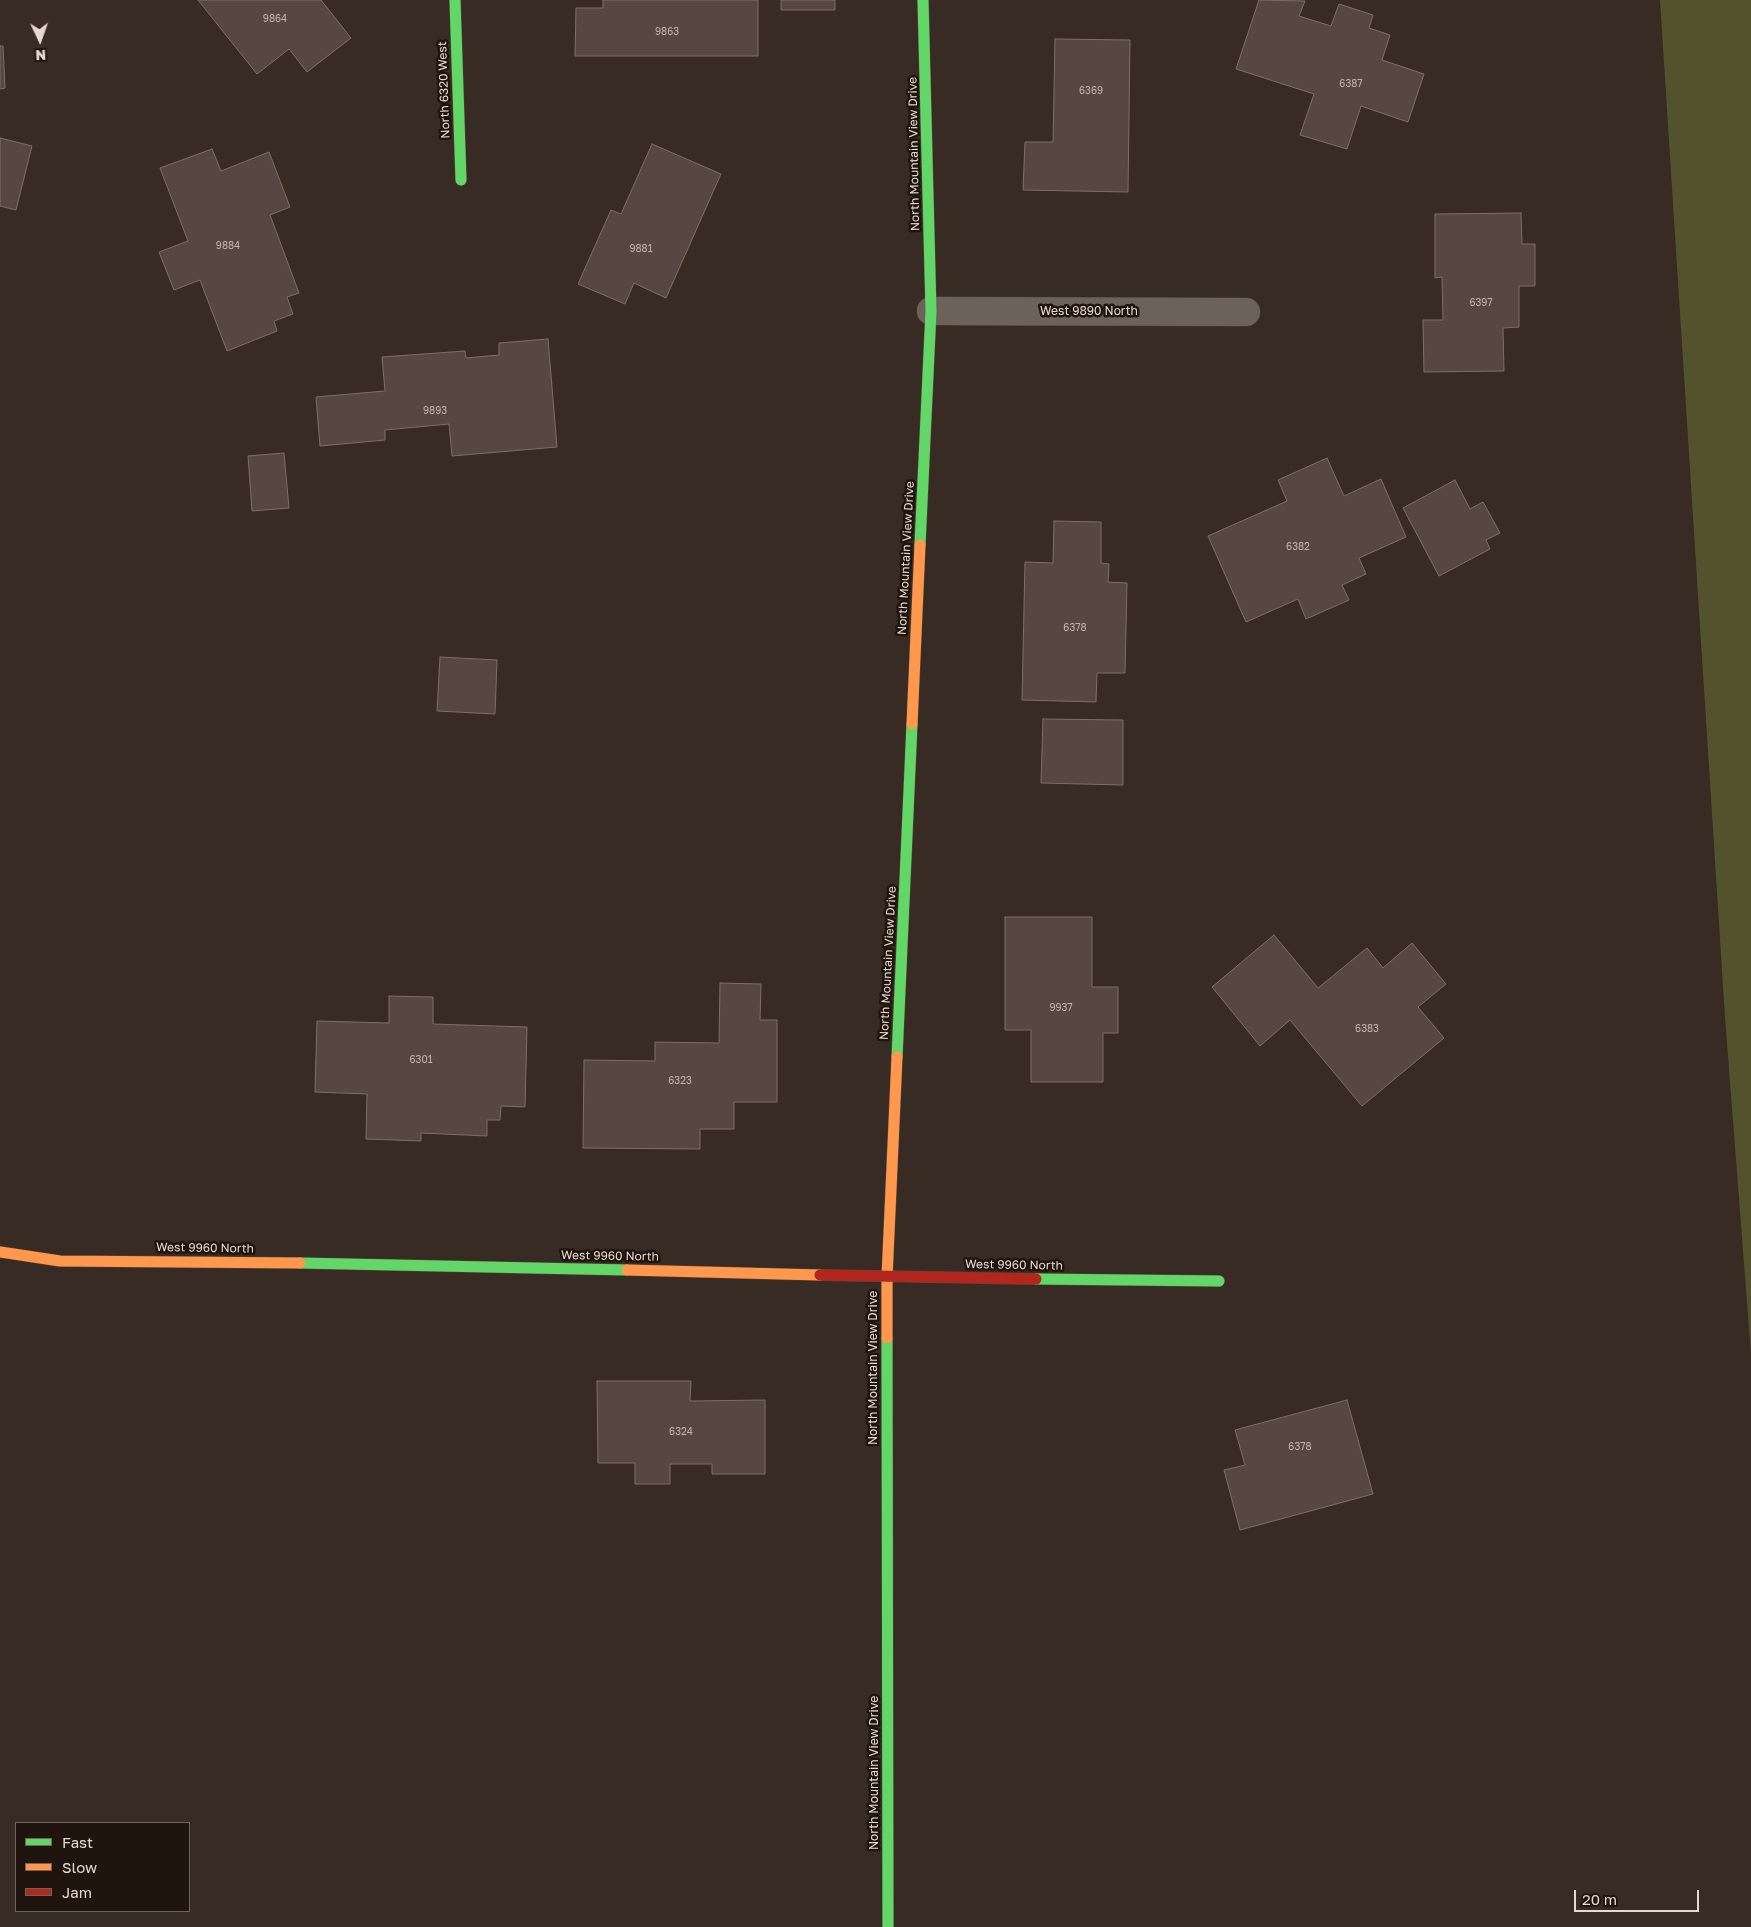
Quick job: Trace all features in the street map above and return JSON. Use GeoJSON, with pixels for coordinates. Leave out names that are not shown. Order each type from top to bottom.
{"type":"FeatureCollection","features":[{"type":"Feature","properties":{"kind":"street","name":"North 6320 West"},"geometry":{"type":"LineString","coordinates":[[455,0],[461,180]]}},
{"type":"Feature","properties":{"kind":"street","name":"North Mountain View Drive"},"geometry":{"type":"LineString","coordinates":[[888,1927],[887,1276],[931,311],[924,0]]}},
{"type":"Feature","properties":{"kind":"street","name":"West 9890 North"},"geometry":{"type":"LineString","coordinates":[[931,311],[1246,312]]}},
{"type":"Feature","properties":{"kind":"street","name":"West 9960 North"},"geometry":{"type":"LineString","coordinates":[[0,1252],[60,1261],[373,1264],[887,1276],[1219,1281]]}},
{"type":"Feature","properties":{"kind":"shaded area"},"geometry":{"type":"Polygon","coordinates":[[[1660,0],[1751,0],[1751,1354],[1725,1017],[1660,0]]]}},
{"type":"Feature","properties":{"kind":"building"},"geometry":{"type":"Polygon","coordinates":[[[198,0],[321,0],[351,38],[307,72],[289,49],[257,74],[198,0]]]}},
{"type":"Feature","properties":{"kind":"building"},"geometry":{"type":"Polygon","coordinates":[[[603,0],[758,0],[758,56],[575,56],[576,8],[603,8],[603,0]]]}},
{"type":"Feature","properties":{"kind":"building"},"geometry":{"type":"Polygon","coordinates":[[[781,0],[835,0],[835,10],[781,10],[781,0]]]}},
{"type":"Feature","properties":{"kind":"building"},"geometry":{"type":"Polygon","coordinates":[[[1259,0],[1305,1],[1299,16],[1331,26],[1339,4],[1373,15],[1369,28],[1390,35],[1382,60],[1424,74],[1408,122],[1361,106],[1347,149],[1300,135],[1314,94],[1236,69],[1259,0]]]}},
{"type":"Feature","properties":{"kind":"building"},"geometry":{"type":"Polygon","coordinates":[[[1055,39],[1130,40],[1128,192],[1023,190],[1025,142],[1053,142],[1055,39]]]}},
{"type":"Feature","properties":{"kind":"building"},"geometry":{"type":"Polygon","coordinates":[[[0,46],[3,46],[5,88],[0,89],[0,46]]]}},
{"type":"Feature","properties":{"kind":"building"},"geometry":{"type":"Polygon","coordinates":[[[0,138],[32,146],[16,210],[0,206],[0,138]]]}},
{"type":"Feature","properties":{"kind":"building"},"geometry":{"type":"Polygon","coordinates":[[[652,144],[721,174],[666,298],[634,283],[625,304],[578,284],[611,210],[621,214],[652,144]]]}},
{"type":"Feature","properties":{"kind":"building"},"geometry":{"type":"Polygon","coordinates":[[[212,149],[221,171],[269,152],[290,207],[270,215],[299,293],[287,297],[293,314],[274,321],[277,331],[227,351],[200,280],[174,290],[159,252],[188,241],[160,168],[212,149]]]}},
{"type":"Feature","properties":{"kind":"building"},"geometry":{"type":"Polygon","coordinates":[[[1521,213],[1522,244],[1535,244],[1535,286],[1519,286],[1519,327],[1503,328],[1504,371],[1424,372],[1423,320],[1443,320],[1442,277],[1435,278],[1435,214],[1521,213]]]}},
{"type":"Feature","properties":{"kind":"building"},"geometry":{"type":"Polygon","coordinates":[[[548,339],[557,447],[452,456],[449,424],[385,430],[385,440],[320,446],[316,397],[385,391],[382,357],[465,351],[466,358],[499,355],[499,343],[548,339]]]}},
{"type":"Feature","properties":{"kind":"building"},"geometry":{"type":"Polygon","coordinates":[[[284,453],[289,508],[252,511],[248,456],[284,453]]]}},
{"type":"Feature","properties":{"kind":"building"},"geometry":{"type":"Polygon","coordinates":[[[1327,458],[1344,496],[1381,479],[1406,537],[1359,558],[1366,574],[1342,585],[1349,600],[1306,619],[1298,599],[1246,622],[1208,536],[1287,501],[1278,480],[1327,458]]]}},
{"type":"Feature","properties":{"kind":"building"},"geometry":{"type":"Polygon","coordinates":[[[1455,480],[1470,509],[1483,502],[1500,533],[1486,540],[1490,549],[1439,576],[1403,508],[1455,480]]]}},
{"type":"Feature","properties":{"kind":"building"},"geometry":{"type":"Polygon","coordinates":[[[1054,521],[1101,522],[1101,563],[1109,564],[1108,582],[1127,583],[1125,673],[1097,673],[1096,702],[1022,700],[1025,562],[1053,563],[1054,521]]]}},
{"type":"Feature","properties":{"kind":"building"},"geometry":{"type":"Polygon","coordinates":[[[440,657],[497,660],[495,714],[437,711],[440,657]]]}},
{"type":"Feature","properties":{"kind":"building"},"geometry":{"type":"Polygon","coordinates":[[[1043,719],[1123,720],[1123,785],[1041,783],[1043,719]]]}},
{"type":"Feature","properties":{"kind":"building"},"geometry":{"type":"Polygon","coordinates":[[[1005,917],[1092,917],[1092,987],[1118,987],[1118,1033],[1103,1033],[1103,1082],[1031,1082],[1031,1030],[1005,1030],[1005,917]]]}},
{"type":"Feature","properties":{"kind":"building"},"geometry":{"type":"Polygon","coordinates":[[[1274,935],[1318,988],[1367,948],[1383,968],[1412,943],[1446,984],[1418,1007],[1444,1038],[1362,1106],[1290,1020],[1260,1046],[1212,987],[1274,935]]]}},
{"type":"Feature","properties":{"kind":"building"},"geometry":{"type":"Polygon","coordinates":[[[720,983],[761,984],[760,1020],[777,1020],[777,1102],[734,1102],[734,1129],[700,1129],[700,1149],[583,1148],[584,1060],[655,1061],[655,1042],[719,1043],[720,983]]]}},
{"type":"Feature","properties":{"kind":"building"},"geometry":{"type":"Polygon","coordinates":[[[389,996],[433,997],[433,1024],[527,1027],[525,1107],[501,1106],[500,1120],[487,1120],[487,1136],[421,1133],[421,1141],[366,1139],[367,1094],[315,1092],[317,1021],[389,1023],[389,996]]]}},
{"type":"Feature","properties":{"kind":"building"},"geometry":{"type":"Polygon","coordinates":[[[597,1381],[691,1381],[690,1401],[765,1400],[765,1474],[712,1474],[712,1464],[670,1464],[670,1484],[635,1484],[635,1463],[598,1463],[597,1381]]]}},
{"type":"Feature","properties":{"kind":"building"},"geometry":{"type":"Polygon","coordinates":[[[1347,1400],[1373,1494],[1240,1530],[1224,1470],[1245,1465],[1235,1430],[1347,1400]]]}},
{"type":"Feature","properties":{"kind":"traffic: fast"},"geometry":{"type":"LineString","coordinates":[[455,0],[461,180]]}},
{"type":"Feature","properties":{"kind":"traffic: fast"},"geometry":{"type":"LineString","coordinates":[[920,545],[931,311],[923,0]]}},
{"type":"Feature","properties":{"kind":"traffic: fast"},"geometry":{"type":"LineString","coordinates":[[897,1057],[912,724]]}},
{"type":"Feature","properties":{"kind":"traffic: fast"},"geometry":{"type":"LineString","coordinates":[[300,1263],[627,1270]]}},
{"type":"Feature","properties":{"kind":"traffic: fast"},"geometry":{"type":"LineString","coordinates":[[1036,1279],[1219,1281]]}},
{"type":"Feature","properties":{"kind":"traffic: fast"},"geometry":{"type":"LineString","coordinates":[[887,1338],[888,1927]]}},
{"type":"Feature","properties":{"kind":"traffic: slow"},"geometry":{"type":"LineString","coordinates":[[912,724],[920,545]]}},
{"type":"Feature","properties":{"kind":"traffic: slow"},"geometry":{"type":"LineString","coordinates":[[887,1338],[887,1277],[897,1057]]}},
{"type":"Feature","properties":{"kind":"traffic: slow"},"geometry":{"type":"LineString","coordinates":[[0,1252],[60,1261],[300,1263]]}},
{"type":"Feature","properties":{"kind":"traffic: slow"},"geometry":{"type":"LineString","coordinates":[[627,1270],[820,1275]]}},
{"type":"Feature","properties":{"kind":"traffic: jam"},"geometry":{"type":"LineString","coordinates":[[820,1275],[1036,1279]]}}]}
